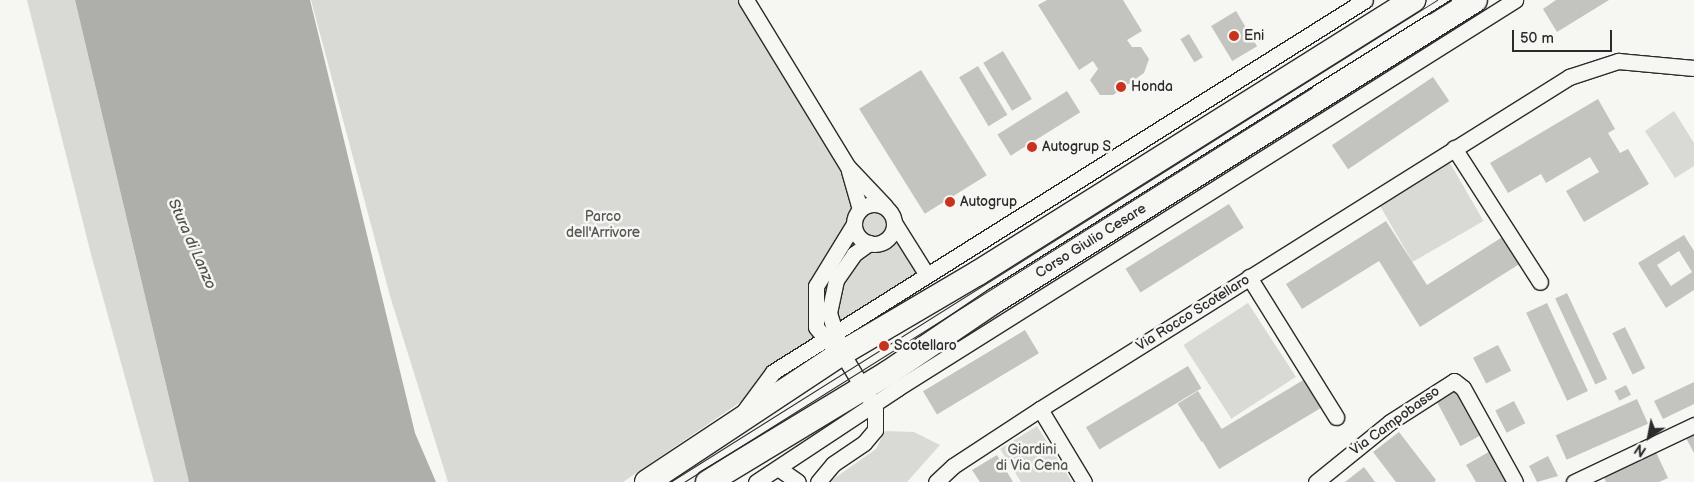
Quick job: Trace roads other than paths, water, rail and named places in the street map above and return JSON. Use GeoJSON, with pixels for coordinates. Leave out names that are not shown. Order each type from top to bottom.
{"type":"FeatureCollection","features":[{"type":"Feature","properties":{"kind":"main road"},"geometry":{"type":"LineString","coordinates":[[647,482],[735,425],[834,342],[978,273],[1412,0]]}},
{"type":"Feature","properties":{"kind":"main road","name":"Corso Giulio Cesare"},"geometry":{"type":"LineString","coordinates":[[708,482],[868,396],[1475,0]]}},
{"type":"Feature","properties":{"kind":"street"},"geometry":{"type":"LineString","coordinates":[[746,0],[848,167],[885,206],[894,224],[927,275]]}},
{"type":"Feature","properties":{"kind":"street"},"geometry":{"type":"LineString","coordinates":[[834,342],[927,275],[1365,0]]}},
{"type":"Feature","properties":{"kind":"street","name":"Corso Giulio Cesare"},"geometry":{"type":"LineString","coordinates":[[756,482],[778,468],[868,396],[1515,0]]}},
{"type":"Feature","properties":{"kind":"street","name":"Via Rocco Scotellaro"},"geometry":{"type":"LineString","coordinates":[[936,482],[957,463],[1040,409],[1568,77],[1592,67],[1632,61],[1694,68]]}},
{"type":"Feature","properties":{"kind":"street"},"geometry":{"type":"LineString","coordinates":[[1454,148],[1540,282]]}},
{"type":"Feature","properties":{"kind":"street"},"geometry":{"type":"LineString","coordinates":[[818,482],[833,464],[873,433],[876,416],[868,396],[834,342],[814,320],[816,286],[854,224],[860,209],[848,167]]}},
{"type":"Feature","properties":{"kind":"street"},"geometry":{"type":"LineString","coordinates":[[860,209],[869,204],[885,206]]}},
{"type":"Feature","properties":{"kind":"street"},"geometry":{"type":"LineString","coordinates":[[854,224],[860,238],[869,243]]}},
{"type":"Feature","properties":{"kind":"street"},"geometry":{"type":"LineString","coordinates":[[834,342],[829,313],[832,291],[854,254],[869,243],[885,241],[894,224]]}},
{"type":"Feature","properties":{"kind":"street"},"geometry":{"type":"LineString","coordinates":[[1249,278],[1336,417]]}},
{"type":"Feature","properties":{"kind":"street","name":"Via Campobasso"},"geometry":{"type":"LineString","coordinates":[[1316,482],[1390,422],[1454,381],[1463,388],[1515,482]]}},
{"type":"Feature","properties":{"kind":"street"},"geometry":{"type":"LineString","coordinates":[[1040,409],[1084,482]]}},
{"type":"Feature","properties":{"kind":"street"},"geometry":{"type":"LineString","coordinates":[[1574,482],[1694,425]]}},
{"type":"Feature","properties":{"kind":"street"},"geometry":{"type":"LineString","coordinates":[[778,468],[798,482]]}},
{"type":"Feature","properties":{"kind":"water","name":"Stura di Lanzo"},"geometry":{"type":"Polygon","coordinates":[[[75,0],[310,0],[415,433],[436,482],[189,482],[75,0]]]}},
{"type":"Feature","properties":{"kind":"tram line"},"geometry":{"type":"LineString","coordinates":[[670,482],[1437,0]]}},
{"type":"Feature","properties":{"kind":"tram line"},"geometry":{"type":"LineString","coordinates":[[1429,14],[1451,0]]}},
{"type":"Feature","properties":{"kind":"tram line"},"geometry":{"type":"LineString","coordinates":[[684,482],[1311,88]]}},
{"type":"Feature","properties":{"kind":"place","name":"Eni"},"geometry":{"type":"Point","coordinates":[1234,36]}},
{"type":"Feature","properties":{"kind":"place","name":"Honda"},"geometry":{"type":"Point","coordinates":[1121,87]}},
{"type":"Feature","properties":{"kind":"place","name":"Autogrup S"},"geometry":{"type":"Point","coordinates":[1032,147]}},
{"type":"Feature","properties":{"kind":"place","name":"Autogrup"},"geometry":{"type":"Point","coordinates":[950,202]}},
{"type":"Feature","properties":{"kind":"place","name":"Scotellaro"},"geometry":{"type":"Point","coordinates":[884,346]}},
{"type":"Feature","properties":{"kind":"park label","name":"Parco dell'Arrivore"},"geometry":{"type":"Point","coordinates":[603,226]}},
{"type":"Feature","properties":{"kind":"park label","name":"Giardini di Via Cena"},"geometry":{"type":"Point","coordinates":[1032,458]}}]}
